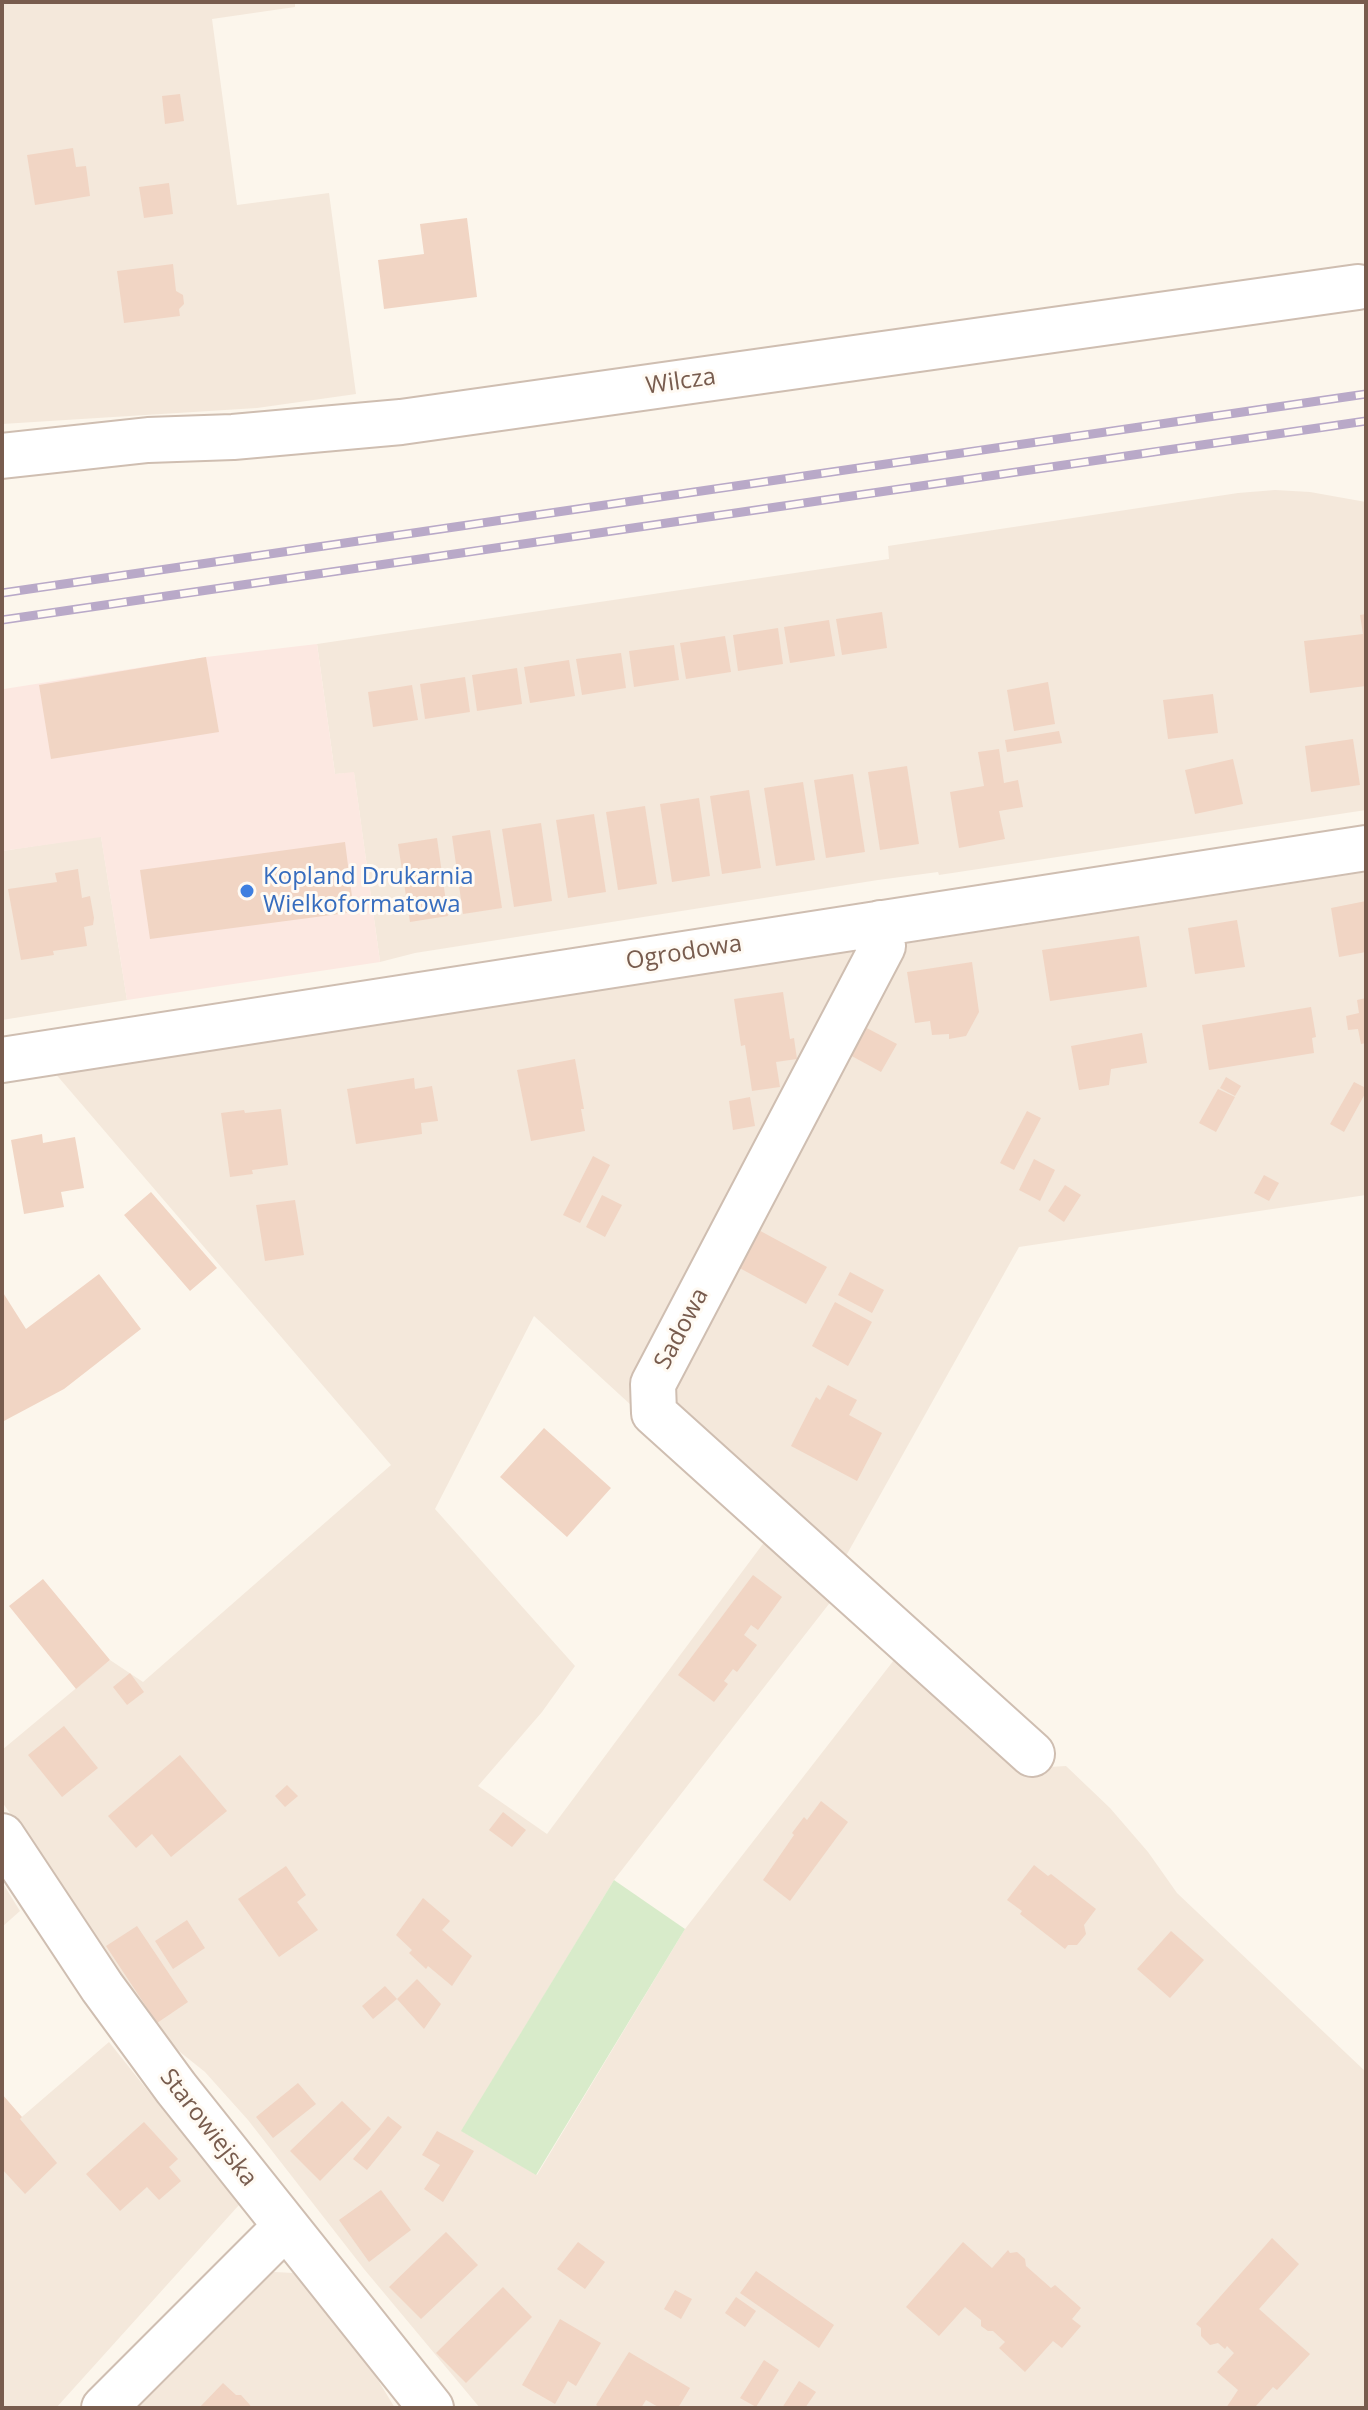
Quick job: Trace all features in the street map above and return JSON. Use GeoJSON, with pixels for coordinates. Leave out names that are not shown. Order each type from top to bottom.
{"type":"FeatureCollection","features":[{"type":"Feature","properties":{"kind":"street","name":"Wilcza"},"geometry":{"type":"LineString","coordinates":[[2,456],[148,440],[233,437],[401,422],[1358,287]]}},
{"type":"Feature","properties":{"kind":"street","name":"Ogrodowa"},"geometry":{"type":"LineString","coordinates":[[2,1060],[1366,848]]}},
{"type":"Feature","properties":{"kind":"street","name":"Sadowa"},"geometry":{"type":"LineString","coordinates":[[880,923],[883,946],[653,1384],[654,1413],[1032,1754]]}},
{"type":"Feature","properties":{"kind":"street","name":"Starowiejska"},"geometry":{"type":"LineString","coordinates":[[2,1836],[102,1987],[148,2050],[431,2408]]}},
{"type":"Feature","properties":{"kind":"street"},"geometry":{"type":"LineString","coordinates":[[104,2408],[286,2226]]}},
{"type":"Feature","properties":{"kind":"shaded area"},"geometry":{"type":"Polygon","coordinates":[[[2,2],[295,2],[295,7],[212,19],[237,205],[329,193],[356,394],[257,408],[2,424],[2,2]]]}},
{"type":"Feature","properties":{"kind":"shaded area"},"geometry":{"type":"Polygon","coordinates":[[[1275,490],[1310,492],[1366,502],[1366,810],[939,875],[938,872],[878,880],[415,953],[380,962],[354,773],[335,774],[317,644],[889,559],[888,546],[1275,490]]]}},
{"type":"Feature","properties":{"kind":"shaded area"},"geometry":{"type":"Polygon","coordinates":[[[317,644],[335,774],[354,772],[380,962],[127,1000],[101,837],[2,851],[4,689],[206,657],[317,644]]]}},
{"type":"Feature","properties":{"kind":"shaded area"},"geometry":{"type":"Polygon","coordinates":[[[101,836],[127,1000],[2,1020],[2,851],[101,836]]]}},
{"type":"Feature","properties":{"kind":"shaded area"},"geometry":{"type":"Polygon","coordinates":[[[1366,872],[1366,1195],[1019,1247],[842,1563],[759,1491],[745,1463],[667,1407],[765,1195],[896,945],[1366,872]]]}},
{"type":"Feature","properties":{"kind":"shaded area"},"geometry":{"type":"Polygon","coordinates":[[[869,947],[632,1406],[534,1316],[435,1509],[575,1666],[542,1712],[478,1786],[547,1834],[768,1537],[839,1591],[614,1880],[462,2131],[537,2175],[685,1929],[901,1651],[1033,1768],[1066,1766],[1110,1808],[1148,1852],[1177,1893],[1366,2072],[1366,2408],[480,2408],[364,2269],[248,2120],[205,2072],[175,2048],[167,2053],[2,1802],[2,1750],[110,1660],[143,1682],[391,1465],[54,1072],[869,947]]]}},
{"type":"Feature","properties":{"kind":"shaded area"},"geometry":{"type":"Polygon","coordinates":[[[2,1882],[20,1911],[2,1927],[2,1882]]]}},
{"type":"Feature","properties":{"kind":"shaded area"},"geometry":{"type":"Polygon","coordinates":[[[109,2042],[239,2205],[56,2408],[2,2408],[2,2134],[109,2042]]]}},
{"type":"Feature","properties":{"kind":"shaded area"},"geometry":{"type":"Polygon","coordinates":[[[257,2271],[293,2273],[373,2372],[395,2408],[128,2408],[257,2271]]]}},
{"type":"Feature","properties":{"kind":"green space"},"geometry":{"type":"Polygon","coordinates":[[[614,1880],[685,1929],[536,2175],[461,2131],[614,1880]]]}},
{"type":"Feature","properties":{"kind":"building"},"geometry":{"type":"Polygon","coordinates":[[[180,94],[184,121],[165,124],[162,96],[180,94]]]}},
{"type":"Feature","properties":{"kind":"building"},"geometry":{"type":"Polygon","coordinates":[[[73,148],[76,167],[86,166],[90,196],[35,205],[27,155],[73,148]]]}},
{"type":"Feature","properties":{"kind":"building"},"geometry":{"type":"Polygon","coordinates":[[[169,183],[173,214],[144,218],[139,187],[169,183]]]}},
{"type":"Feature","properties":{"kind":"building"},"geometry":{"type":"Polygon","coordinates":[[[467,218],[477,297],[384,309],[378,260],[424,254],[420,224],[467,218]]]}},
{"type":"Feature","properties":{"kind":"building"},"geometry":{"type":"Polygon","coordinates":[[[173,264],[176,291],[183,295],[180,316],[124,323],[117,271],[173,264]]]}},
{"type":"Feature","properties":{"kind":"building"},"geometry":{"type":"Polygon","coordinates":[[[882,612],[887,648],[842,655],[836,619],[882,612]]]}},
{"type":"Feature","properties":{"kind":"building"},"geometry":{"type":"Polygon","coordinates":[[[1366,614],[1366,686],[1310,693],[1304,641],[1363,634],[1360,615],[1366,614]]]}},
{"type":"Feature","properties":{"kind":"building"},"geometry":{"type":"Polygon","coordinates":[[[829,620],[835,656],[790,663],[784,627],[829,620]]]}},
{"type":"Feature","properties":{"kind":"building"},"geometry":{"type":"Polygon","coordinates":[[[778,628],[783,664],[738,671],[733,635],[778,628]]]}},
{"type":"Feature","properties":{"kind":"building"},"geometry":{"type":"Polygon","coordinates":[[[725,636],[731,672],[686,679],[680,643],[725,636]]]}},
{"type":"Feature","properties":{"kind":"building"},"geometry":{"type":"Polygon","coordinates":[[[674,645],[679,680],[634,687],[629,651],[674,645]]]}},
{"type":"Feature","properties":{"kind":"building"},"geometry":{"type":"Polygon","coordinates":[[[621,653],[626,688],[582,695],[576,659],[621,653]]]}},
{"type":"Feature","properties":{"kind":"building"},"geometry":{"type":"Polygon","coordinates":[[[206,657],[219,732],[51,759],[39,685],[206,657]]]}},
{"type":"Feature","properties":{"kind":"building"},"geometry":{"type":"Polygon","coordinates":[[[569,660],[575,696],[530,703],[524,667],[569,660]]]}},
{"type":"Feature","properties":{"kind":"building"},"geometry":{"type":"Polygon","coordinates":[[[517,668],[522,704],[477,711],[472,675],[517,668]]]}},
{"type":"Feature","properties":{"kind":"building"},"geometry":{"type":"Polygon","coordinates":[[[465,677],[470,712],[425,719],[420,684],[465,677]]]}},
{"type":"Feature","properties":{"kind":"building"},"geometry":{"type":"Polygon","coordinates":[[[1048,682],[1055,724],[1014,731],[1007,690],[1048,682]]]}},
{"type":"Feature","properties":{"kind":"building"},"geometry":{"type":"Polygon","coordinates":[[[412,685],[418,720],[373,727],[368,692],[412,685]]]}},
{"type":"Feature","properties":{"kind":"building"},"geometry":{"type":"Polygon","coordinates":[[[1213,694],[1218,733],[1168,739],[1163,700],[1213,694]]]}},
{"type":"Feature","properties":{"kind":"building"},"geometry":{"type":"Polygon","coordinates":[[[1059,731],[1062,743],[1007,752],[1005,740],[1059,731]]]}},
{"type":"Feature","properties":{"kind":"building"},"geometry":{"type":"Polygon","coordinates":[[[1353,739],[1360,785],[1311,792],[1305,746],[1353,739]]]}},
{"type":"Feature","properties":{"kind":"building"},"geometry":{"type":"Polygon","coordinates":[[[999,749],[1004,783],[1018,780],[1023,807],[999,811],[1005,839],[959,848],[950,792],[984,786],[978,752],[999,749]]]}},
{"type":"Feature","properties":{"kind":"building"},"geometry":{"type":"Polygon","coordinates":[[[1233,759],[1243,804],[1195,814],[1185,770],[1233,759]]]}},
{"type":"Feature","properties":{"kind":"building"},"geometry":{"type":"Polygon","coordinates":[[[907,766],[919,844],[880,850],[868,772],[907,766]]]}},
{"type":"Feature","properties":{"kind":"building"},"geometry":{"type":"Polygon","coordinates":[[[853,774],[865,852],[826,858],[814,780],[853,774]]]}},
{"type":"Feature","properties":{"kind":"building"},"geometry":{"type":"Polygon","coordinates":[[[803,782],[815,860],[776,866],[764,788],[803,782]]]}},
{"type":"Feature","properties":{"kind":"building"},"geometry":{"type":"Polygon","coordinates":[[[749,790],[761,868],[722,874],[710,796],[749,790]]]}},
{"type":"Feature","properties":{"kind":"building"},"geometry":{"type":"Polygon","coordinates":[[[699,798],[710,876],[672,882],[660,804],[699,798]]]}},
{"type":"Feature","properties":{"kind":"building"},"geometry":{"type":"Polygon","coordinates":[[[645,806],[657,884],[618,890],[606,812],[645,806]]]}},
{"type":"Feature","properties":{"kind":"building"},"geometry":{"type":"Polygon","coordinates":[[[594,814],[606,892],[568,898],[556,820],[594,814]]]}},
{"type":"Feature","properties":{"kind":"building"},"geometry":{"type":"Polygon","coordinates":[[[541,823],[552,901],[514,907],[502,829],[541,823]]]}},
{"type":"Feature","properties":{"kind":"building"},"geometry":{"type":"Polygon","coordinates":[[[490,830],[502,908],[463,914],[452,836],[490,830]]]}},
{"type":"Feature","properties":{"kind":"building"},"geometry":{"type":"Polygon","coordinates":[[[437,838],[448,916],[410,922],[398,844],[437,838]]]}},
{"type":"Feature","properties":{"kind":"building","name":"Kopland Drukarnia Wielkoformatowa"},"geometry":{"type":"Polygon","coordinates":[[[345,842],[354,912],[150,939],[140,870],[345,842]]]}},
{"type":"Feature","properties":{"kind":"building"},"geometry":{"type":"Polygon","coordinates":[[[78,869],[82,898],[90,896],[94,918],[93,925],[84,927],[87,946],[21,960],[8,889],[57,882],[55,873],[78,869]]]}},
{"type":"Feature","properties":{"kind":"building"},"geometry":{"type":"Polygon","coordinates":[[[1366,901],[1366,952],[1339,957],[1331,908],[1366,901]]]}},
{"type":"Feature","properties":{"kind":"building"},"geometry":{"type":"Polygon","coordinates":[[[1237,920],[1245,967],[1195,974],[1188,928],[1237,920]]]}},
{"type":"Feature","properties":{"kind":"building"},"geometry":{"type":"Polygon","coordinates":[[[1139,936],[1147,987],[1050,1001],[1042,950],[1139,936]]]}},
{"type":"Feature","properties":{"kind":"building"},"geometry":{"type":"Polygon","coordinates":[[[972,962],[979,1012],[966,1036],[949,1039],[949,1034],[932,1035],[930,1021],[915,1023],[907,972],[972,962]]]}},
{"type":"Feature","properties":{"kind":"building"},"geometry":{"type":"Polygon","coordinates":[[[783,992],[790,1039],[794,1038],[797,1059],[776,1062],[780,1087],[752,1091],[734,999],[783,992]]]}},
{"type":"Feature","properties":{"kind":"building"},"geometry":{"type":"Polygon","coordinates":[[[1366,998],[1366,1043],[1361,1044],[1358,1029],[1348,1030],[1346,1016],[1359,1013],[1357,1000],[1366,998]]]}},
{"type":"Feature","properties":{"kind":"building"},"geometry":{"type":"Polygon","coordinates":[[[1311,1007],[1316,1037],[1312,1038],[1314,1053],[1209,1070],[1202,1025],[1311,1007]]]}},
{"type":"Feature","properties":{"kind":"building"},"geometry":{"type":"Polygon","coordinates":[[[863,1026],[897,1044],[881,1072],[848,1054],[863,1026]]]}},
{"type":"Feature","properties":{"kind":"building"},"geometry":{"type":"Polygon","coordinates":[[[1142,1033],[1147,1063],[1111,1069],[1109,1085],[1079,1090],[1071,1046],[1142,1033]]]}},
{"type":"Feature","properties":{"kind":"building"},"geometry":{"type":"Polygon","coordinates":[[[575,1059],[585,1131],[531,1141],[517,1070],[575,1059]]]}},
{"type":"Feature","properties":{"kind":"building"},"geometry":{"type":"Polygon","coordinates":[[[1226,1077],[1241,1086],[1235,1096],[1220,1088],[1226,1077]]]}},
{"type":"Feature","properties":{"kind":"building"},"geometry":{"type":"Polygon","coordinates":[[[414,1078],[415,1089],[432,1086],[438,1121],[421,1123],[422,1134],[356,1144],[347,1089],[414,1078]]]}},
{"type":"Feature","properties":{"kind":"building"},"geometry":{"type":"Polygon","coordinates":[[[1354,1082],[1366,1088],[1366,1092],[1344,1132],[1330,1124],[1354,1082]]]}},
{"type":"Feature","properties":{"kind":"building"},"geometry":{"type":"Polygon","coordinates":[[[1218,1089],[1235,1097],[1216,1132],[1199,1123],[1218,1089]]]}},
{"type":"Feature","properties":{"kind":"building"},"geometry":{"type":"Polygon","coordinates":[[[750,1097],[755,1126],[733,1130],[729,1101],[750,1097]]]}},
{"type":"Feature","properties":{"kind":"building"},"geometry":{"type":"Polygon","coordinates":[[[281,1109],[288,1165],[230,1177],[221,1113],[281,1109]]]}},
{"type":"Feature","properties":{"kind":"building"},"geometry":{"type":"Polygon","coordinates":[[[1027,1111],[1041,1118],[1014,1170],[1000,1163],[1027,1111]]]}},
{"type":"Feature","properties":{"kind":"building"},"geometry":{"type":"Polygon","coordinates":[[[42,1134],[43,1143],[75,1137],[84,1188],[61,1192],[64,1207],[24,1214],[11,1140],[42,1134]]]}},
{"type":"Feature","properties":{"kind":"building"},"geometry":{"type":"Polygon","coordinates":[[[593,1156],[610,1165],[580,1223],[563,1215],[593,1156]]]}},
{"type":"Feature","properties":{"kind":"building"},"geometry":{"type":"Polygon","coordinates":[[[1034,1159],[1055,1170],[1040,1201],[1019,1190],[1034,1159]]]}},
{"type":"Feature","properties":{"kind":"building"},"geometry":{"type":"Polygon","coordinates":[[[1264,1175],[1279,1183],[1269,1201],[1254,1193],[1264,1175]]]}},
{"type":"Feature","properties":{"kind":"building"},"geometry":{"type":"Polygon","coordinates":[[[1065,1185],[1081,1195],[1064,1222],[1048,1211],[1065,1185]]]}},
{"type":"Feature","properties":{"kind":"building"},"geometry":{"type":"Polygon","coordinates":[[[151,1192],[217,1268],[190,1291],[124,1215],[151,1192]]]}},
{"type":"Feature","properties":{"kind":"building"},"geometry":{"type":"Polygon","coordinates":[[[602,1195],[622,1205],[605,1237],[586,1227],[602,1195]]]}},
{"type":"Feature","properties":{"kind":"building"},"geometry":{"type":"Polygon","coordinates":[[[295,1200],[304,1255],[265,1261],[256,1205],[295,1200]]]}},
{"type":"Feature","properties":{"kind":"building"},"geometry":{"type":"Polygon","coordinates":[[[753,1227],[827,1267],[806,1304],[734,1265],[753,1227]]]}},
{"type":"Feature","properties":{"kind":"building"},"geometry":{"type":"Polygon","coordinates":[[[850,1272],[884,1290],[872,1313],[838,1295],[850,1272]]]}},
{"type":"Feature","properties":{"kind":"building"},"geometry":{"type":"Polygon","coordinates":[[[99,1274],[141,1329],[64,1389],[2,1422],[2,1291],[26,1329],[99,1274]]]}},
{"type":"Feature","properties":{"kind":"building"},"geometry":{"type":"Polygon","coordinates":[[[835,1302],[872,1322],[848,1366],[812,1346],[835,1302]]]}},
{"type":"Feature","properties":{"kind":"building"},"geometry":{"type":"Polygon","coordinates":[[[828,1385],[857,1400],[849,1415],[882,1433],[857,1481],[791,1446],[816,1397],[820,1400],[828,1385]]]}},
{"type":"Feature","properties":{"kind":"building"},"geometry":{"type":"Polygon","coordinates":[[[544,1428],[611,1488],[567,1537],[500,1477],[544,1428]]]}},
{"type":"Feature","properties":{"kind":"building"},"geometry":{"type":"Polygon","coordinates":[[[753,1575],[782,1597],[758,1630],[751,1625],[744,1635],[757,1645],[737,1672],[733,1669],[724,1681],[728,1684],[714,1702],[678,1675],[753,1575]]]}},
{"type":"Feature","properties":{"kind":"building"},"geometry":{"type":"Polygon","coordinates":[[[43,1579],[110,1660],[76,1689],[9,1606],[43,1579]]]}},
{"type":"Feature","properties":{"kind":"building"},"geometry":{"type":"Polygon","coordinates":[[[130,1673],[144,1692],[127,1705],[113,1687],[130,1673]]]}},
{"type":"Feature","properties":{"kind":"building"},"geometry":{"type":"Polygon","coordinates":[[[64,1726],[98,1768],[62,1797],[28,1755],[64,1726]]]}},
{"type":"Feature","properties":{"kind":"building"},"geometry":{"type":"Polygon","coordinates":[[[180,1755],[227,1811],[171,1857],[152,1834],[136,1848],[108,1816],[180,1755]]]}},
{"type":"Feature","properties":{"kind":"building"},"geometry":{"type":"Polygon","coordinates":[[[287,1785],[298,1796],[285,1807],[275,1796],[287,1785]]]}},
{"type":"Feature","properties":{"kind":"building"},"geometry":{"type":"Polygon","coordinates":[[[821,1801],[848,1822],[790,1901],[763,1880],[794,1835],[792,1833],[821,1801]]]}},
{"type":"Feature","properties":{"kind":"building"},"geometry":{"type":"Polygon","coordinates":[[[503,1812],[526,1830],[512,1847],[489,1830],[503,1812]]]}},
{"type":"Feature","properties":{"kind":"building"},"geometry":{"type":"Polygon","coordinates":[[[1034,1865],[1048,1876],[1051,1874],[1096,1909],[1084,1925],[1086,1934],[1077,1945],[1068,1945],[1065,1949],[1007,1900],[1034,1865]]]}},
{"type":"Feature","properties":{"kind":"building"},"geometry":{"type":"Polygon","coordinates":[[[286,1866],[306,1895],[297,1902],[318,1930],[279,1957],[238,1899],[286,1866]]]}},
{"type":"Feature","properties":{"kind":"building"},"geometry":{"type":"Polygon","coordinates":[[[423,1898],[450,1921],[442,1930],[472,1956],[452,1986],[428,1966],[426,1969],[396,1935],[423,1898]]]}},
{"type":"Feature","properties":{"kind":"building"},"geometry":{"type":"Polygon","coordinates":[[[187,1920],[205,1948],[173,1969],[155,1941],[187,1920]]]}},
{"type":"Feature","properties":{"kind":"building"},"geometry":{"type":"Polygon","coordinates":[[[137,1926],[188,2002],[157,2023],[106,1946],[137,1926]]]}},
{"type":"Feature","properties":{"kind":"building"},"geometry":{"type":"Polygon","coordinates":[[[1171,1931],[1204,1960],[1170,1998],[1137,1969],[1171,1931]]]}},
{"type":"Feature","properties":{"kind":"building"},"geometry":{"type":"Polygon","coordinates":[[[417,1979],[441,2004],[424,2029],[397,1999],[417,1979]]]}},
{"type":"Feature","properties":{"kind":"building"},"geometry":{"type":"Polygon","coordinates":[[[385,1986],[397,1999],[373,2019],[362,2006],[385,1986]]]}},
{"type":"Feature","properties":{"kind":"building"},"geometry":{"type":"Polygon","coordinates":[[[298,2083],[316,2104],[273,2138],[256,2117],[298,2083]]]}},
{"type":"Feature","properties":{"kind":"building"},"geometry":{"type":"Polygon","coordinates":[[[2,2094],[57,2163],[25,2194],[2,2169],[2,2094]]]}},
{"type":"Feature","properties":{"kind":"building"},"geometry":{"type":"Polygon","coordinates":[[[342,2101],[371,2129],[320,2181],[290,2151],[342,2101]]]}},
{"type":"Feature","properties":{"kind":"building"},"geometry":{"type":"Polygon","coordinates":[[[388,2116],[402,2127],[367,2170],[353,2159],[388,2116]]]}},
{"type":"Feature","properties":{"kind":"building"},"geometry":{"type":"Polygon","coordinates":[[[144,2122],[178,2159],[169,2167],[181,2181],[159,2200],[147,2187],[120,2211],[86,2174],[144,2122]]]}},
{"type":"Feature","properties":{"kind":"building"},"geometry":{"type":"Polygon","coordinates":[[[437,2131],[474,2151],[443,2202],[424,2189],[440,2165],[422,2155],[437,2131]]]}},
{"type":"Feature","properties":{"kind":"building"},"geometry":{"type":"Polygon","coordinates":[[[381,2190],[411,2230],[369,2262],[339,2220],[381,2190]]]}},
{"type":"Feature","properties":{"kind":"building"},"geometry":{"type":"Polygon","coordinates":[[[446,2232],[478,2265],[421,2319],[389,2287],[446,2232]]]}},
{"type":"Feature","properties":{"kind":"building"},"geometry":{"type":"Polygon","coordinates":[[[1272,2238],[1299,2264],[1259,2309],[1310,2354],[1277,2390],[1273,2387],[1256,2406],[1258,2408],[1226,2408],[1238,2390],[1217,2372],[1234,2353],[1218,2343],[1210,2345],[1201,2336],[1201,2328],[1196,2324],[1272,2238]]]}},
{"type":"Feature","properties":{"kind":"building"},"geometry":{"type":"Polygon","coordinates":[[[578,2242],[605,2262],[585,2289],[557,2269],[578,2242]]]}},
{"type":"Feature","properties":{"kind":"building"},"geometry":{"type":"Polygon","coordinates":[[[963,2242],[992,2268],[1008,2250],[1010,2253],[1017,2252],[1025,2259],[1026,2266],[1051,2288],[1055,2285],[1081,2308],[1072,2319],[1081,2326],[1062,2348],[1053,2341],[1025,2372],[999,2348],[1005,2342],[993,2331],[981,2326],[981,2320],[965,2307],[939,2336],[906,2307],[963,2242]]]}},
{"type":"Feature","properties":{"kind":"building"},"geometry":{"type":"Polygon","coordinates":[[[756,2271],[834,2325],[819,2348],[740,2293],[756,2271]]]}},
{"type":"Feature","properties":{"kind":"building"},"geometry":{"type":"Polygon","coordinates":[[[503,2287],[532,2317],[466,2383],[436,2353],[503,2287]]]}},
{"type":"Feature","properties":{"kind":"building"},"geometry":{"type":"Polygon","coordinates":[[[675,2290],[692,2299],[681,2319],[664,2309],[675,2290]]]}},
{"type":"Feature","properties":{"kind":"building"},"geometry":{"type":"Polygon","coordinates":[[[736,2297],[756,2311],[745,2327],[725,2313],[736,2297]]]}},
{"type":"Feature","properties":{"kind":"building"},"geometry":{"type":"Polygon","coordinates":[[[560,2319],[601,2343],[576,2386],[568,2381],[555,2404],[522,2385],[560,2319]]]}},
{"type":"Feature","properties":{"kind":"building"},"geometry":{"type":"Polygon","coordinates":[[[629,2352],[690,2388],[678,2408],[660,2408],[646,2400],[641,2408],[601,2408],[596,2405],[629,2352]]]}},
{"type":"Feature","properties":{"kind":"building"},"geometry":{"type":"Polygon","coordinates":[[[764,2360],[779,2370],[756,2407],[740,2398],[764,2360]]]}},
{"type":"Feature","properties":{"kind":"building"},"geometry":{"type":"Polygon","coordinates":[[[799,2381],[816,2392],[805,2408],[782,2408],[799,2381]]]}},
{"type":"Feature","properties":{"kind":"building"},"geometry":{"type":"Polygon","coordinates":[[[223,2383],[236,2395],[241,2395],[251,2408],[199,2408],[223,2383]]]}},
{"type":"Feature","properties":{"kind":"railway"},"geometry":{"type":"LineString","coordinates":[[2,593],[1366,394]]}},
{"type":"Feature","properties":{"kind":"railway"},"geometry":{"type":"LineString","coordinates":[[2,620],[1366,421]]}},
{"type":"Feature","properties":{"kind":"place","name":"Kopland Drukarnia Wielkoformatowa"},"geometry":{"type":"Point","coordinates":[247,891]}}]}
